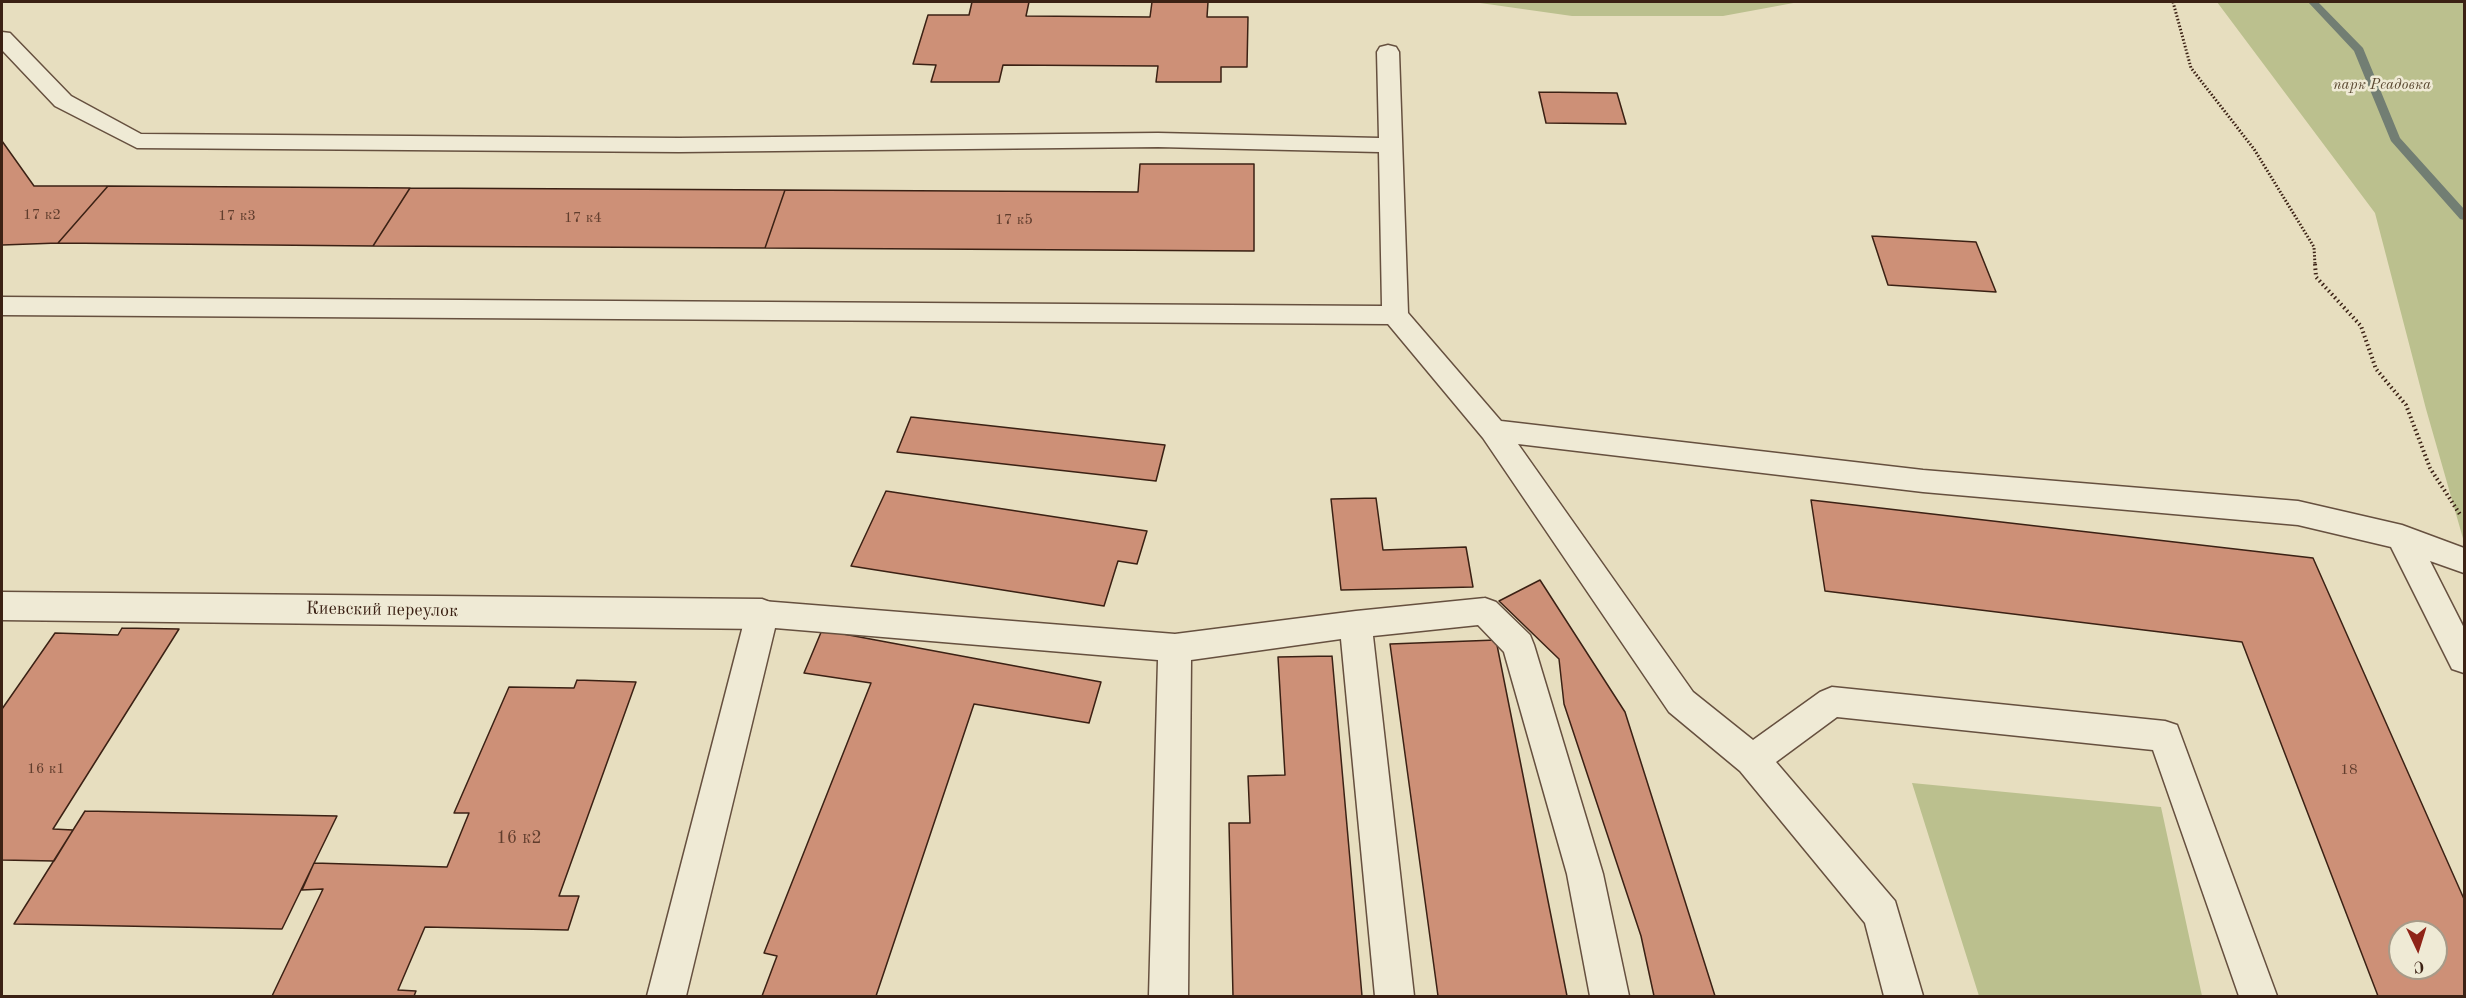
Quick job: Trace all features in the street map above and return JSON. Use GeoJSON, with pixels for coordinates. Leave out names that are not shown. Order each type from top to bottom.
{"type":"FeatureCollection","features":[{"type":"Feature","properties":{"kind":"street","name":"Киевский переулок"},"geometry":{"type":"LineString","coordinates":[[2,606],[762,614]]}},
{"type":"Feature","properties":{"kind":"lane"},"geometry":{"type":"LineString","coordinates":[[2,38],[63,101],[137,141],[690,145],[1158,140],[1390,145]]}},
{"type":"Feature","properties":{"kind":"lane"},"geometry":{"type":"LineString","coordinates":[[1388,52],[1395,315],[1493,431],[1682,702],[1752,760],[1882,914],[1903,996]]}},
{"type":"Feature","properties":{"kind":"lane"},"geometry":{"type":"LineString","coordinates":[[2,306],[1395,315]]}},
{"type":"Feature","properties":{"kind":"lane"},"geometry":{"type":"LineString","coordinates":[[1493,431],[1923,481],[2298,513],[2402,537],[2464,561]]}},
{"type":"Feature","properties":{"kind":"lane"},"geometry":{"type":"LineString","coordinates":[[2402,537],[2464,659]]}},
{"type":"Feature","properties":{"kind":"lane"},"geometry":{"type":"LineString","coordinates":[[666,996],[762,614],[1175,648],[1485,610],[1518,645],[1585,874],[1611,996]]}},
{"type":"Feature","properties":{"kind":"lane"},"geometry":{"type":"LineString","coordinates":[[1356,624],[1395,996]]}},
{"type":"Feature","properties":{"kind":"lane"},"geometry":{"type":"LineString","coordinates":[[1168,996],[1175,648]]}},
{"type":"Feature","properties":{"kind":"lane"},"geometry":{"type":"LineString","coordinates":[[1752,760],[1832,702],[2165,736],[2258,996]]}},
{"type":"Feature","properties":{"kind":"path"},"geometry":{"type":"LineString","coordinates":[[2173,2],[2192,68],[2254,150],[2314,247],[2316,277],[2361,326],[2376,369],[2406,405],[2430,468],[2464,522]]}},
{"type":"Feature","properties":{"kind":"green space"},"geometry":{"type":"Polygon","coordinates":[[[1473,2],[1799,2],[1723,16],[1572,16],[1473,2]]]}},
{"type":"Feature","properties":{"kind":"green space","name":"парк Реадовка"},"geometry":{"type":"Polygon","coordinates":[[[2217,2],[2464,2],[2464,542],[2426,409],[2375,213],[2217,2]]]}},
{"type":"Feature","properties":{"kind":"green space"},"geometry":{"type":"Polygon","coordinates":[[[1912,783],[2161,807],[2202,996],[1979,996],[1912,783]]]}},
{"type":"Feature","properties":{"kind":"building"},"geometry":{"type":"Polygon","coordinates":[[[972,2],[1029,2],[1026,16],[1150,17],[1152,2],[1208,2],[1207,17],[1248,17],[1247,67],[1221,67],[1221,82],[1156,82],[1158,66],[1003,65],[999,82],[931,82],[936,65],[913,64],[928,15],[969,15],[972,2]]]}},
{"type":"Feature","properties":{"kind":"building"},"geometry":{"type":"Polygon","coordinates":[[[1539,92],[1617,93],[1626,124],[1546,123],[1539,92]]]}},
{"type":"Feature","properties":{"kind":"building"},"geometry":{"type":"Polygon","coordinates":[[[2,141],[34,186],[108,186],[58,243],[2,245],[2,141]]]}},
{"type":"Feature","properties":{"kind":"building"},"geometry":{"type":"Polygon","coordinates":[[[1140,164],[1254,164],[1254,251],[765,248],[785,190],[1138,192],[1140,164]]]}},
{"type":"Feature","properties":{"kind":"building"},"geometry":{"type":"Polygon","coordinates":[[[108,186],[410,188],[373,246],[58,243],[108,186]]]}},
{"type":"Feature","properties":{"kind":"building"},"geometry":{"type":"Polygon","coordinates":[[[410,188],[785,190],[765,248],[373,246],[410,188]]]}},
{"type":"Feature","properties":{"kind":"building"},"geometry":{"type":"Polygon","coordinates":[[[1872,236],[1976,242],[1996,292],[1888,285],[1872,236]]]}},
{"type":"Feature","properties":{"kind":"building"},"geometry":{"type":"Polygon","coordinates":[[[911,417],[1165,445],[1156,481],[897,452],[911,417]]]}},
{"type":"Feature","properties":{"kind":"building"},"geometry":{"type":"Polygon","coordinates":[[[886,491],[1147,531],[1137,564],[1118,561],[1104,606],[851,566],[886,491]]]}},
{"type":"Feature","properties":{"kind":"building"},"geometry":{"type":"Polygon","coordinates":[[[1376,498],[1383,550],[1466,547],[1473,587],[1341,590],[1331,499],[1376,498]]]}},
{"type":"Feature","properties":{"kind":"building"},"geometry":{"type":"Polygon","coordinates":[[[1811,500],[2313,558],[2464,899],[2464,996],[2378,996],[2242,642],[1825,591],[1811,500]]]}},
{"type":"Feature","properties":{"kind":"building"},"geometry":{"type":"Polygon","coordinates":[[[1540,580],[1625,712],[1715,996],[1654,996],[1641,936],[1564,704],[1559,659],[1499,601],[1540,580]]]}},
{"type":"Feature","properties":{"kind":"building"},"geometry":{"type":"Polygon","coordinates":[[[122,628],[179,629],[53,829],[73,830],[54,861],[2,860],[2,709],[55,633],[118,635],[122,628]]]}},
{"type":"Feature","properties":{"kind":"building"},"geometry":{"type":"Polygon","coordinates":[[[822,630],[1101,682],[1089,723],[974,704],[876,996],[762,996],[777,956],[764,953],[871,683],[804,673],[822,630]]]}},
{"type":"Feature","properties":{"kind":"building"},"geometry":{"type":"Polygon","coordinates":[[[1496,640],[1567,996],[1438,996],[1390,644],[1496,640]]]}},
{"type":"Feature","properties":{"kind":"building"},"geometry":{"type":"Polygon","coordinates":[[[1332,656],[1362,996],[1233,996],[1229,823],[1250,823],[1248,776],[1285,775],[1278,657],[1332,656]]]}},
{"type":"Feature","properties":{"kind":"building"},"geometry":{"type":"Polygon","coordinates":[[[577,680],[636,682],[559,896],[579,896],[568,930],[425,927],[398,990],[416,991],[414,996],[272,996],[323,889],[302,890],[314,863],[447,867],[469,813],[454,813],[509,687],[574,688],[577,680]]]}},
{"type":"Feature","properties":{"kind":"building"},"geometry":{"type":"Polygon","coordinates":[[[85,811],[337,816],[282,929],[14,924],[85,811]]]}},
{"type":"Feature","properties":{"kind":"waterway"},"geometry":{"type":"LineString","coordinates":[[2313,2],[2359,50],[2395,139],[2464,216]]}}]}
